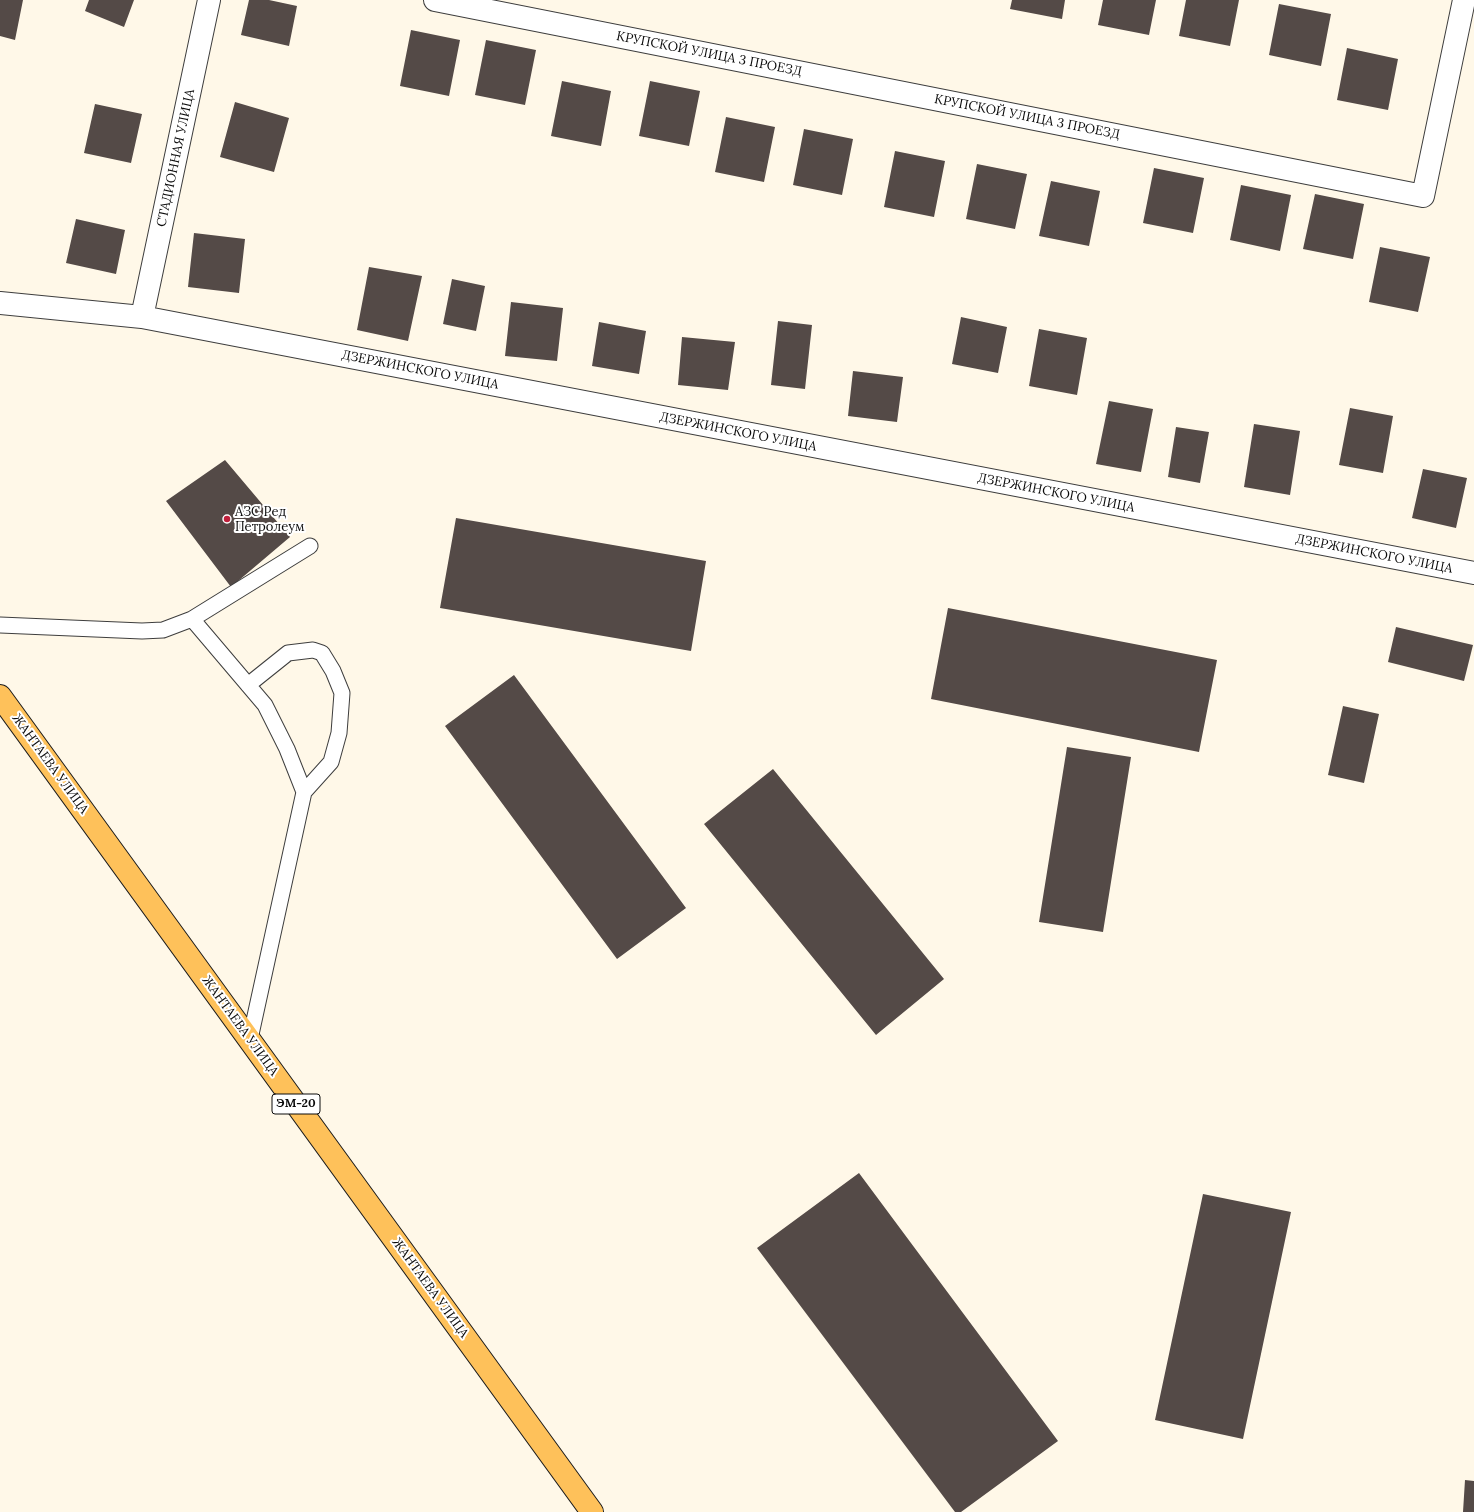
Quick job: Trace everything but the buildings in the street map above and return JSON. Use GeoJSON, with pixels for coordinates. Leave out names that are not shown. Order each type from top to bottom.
{"type":"FeatureCollection","features":[{"type":"Feature","properties":{"kind":"main road","name":"ЖАНТАЕВА УЛИЦА"},"geometry":{"type":"LineString","coordinates":[[0,696],[592,1512]]}},
{"type":"Feature","properties":{"kind":"street","name":"СТАДИОННАЯ УЛИЦА"},"geometry":{"type":"LineString","coordinates":[[142,317],[209,0]]}},
{"type":"Feature","properties":{"kind":"street","name":"КРУПСКОЙ УЛИЦА 3 ПРОЕЗД"},"geometry":{"type":"LineString","coordinates":[[435,0],[1423,196],[1463,0]]}},
{"type":"Feature","properties":{"kind":"street"},"geometry":{"type":"LineString","coordinates":[[1463,0],[1474,2]]}},
{"type":"Feature","properties":{"kind":"street","name":"ДЗЕРЖИНСКОГО УЛИЦА"},"geometry":{"type":"LineString","coordinates":[[0,303],[142,317],[1474,573]]}},
{"type":"Feature","properties":{"kind":"lane"},"geometry":{"type":"LineString","coordinates":[[0,624],[142,631],[163,630],[192,620],[310,546]]}},
{"type":"Feature","properties":{"kind":"lane"},"geometry":{"type":"LineString","coordinates":[[192,620],[265,705],[287,749],[304,792]]}},
{"type":"Feature","properties":{"kind":"lane"},"geometry":{"type":"LineString","coordinates":[[248,685],[288,653],[312,650],[322,653],[333,671],[342,693],[339,733],[331,762],[304,792],[250,1040]]}},
{"type":"Feature","properties":{"kind":"place","name":"АЗС Ред Петролеум"},"geometry":{"type":"Point","coordinates":[227,519]}}]}
